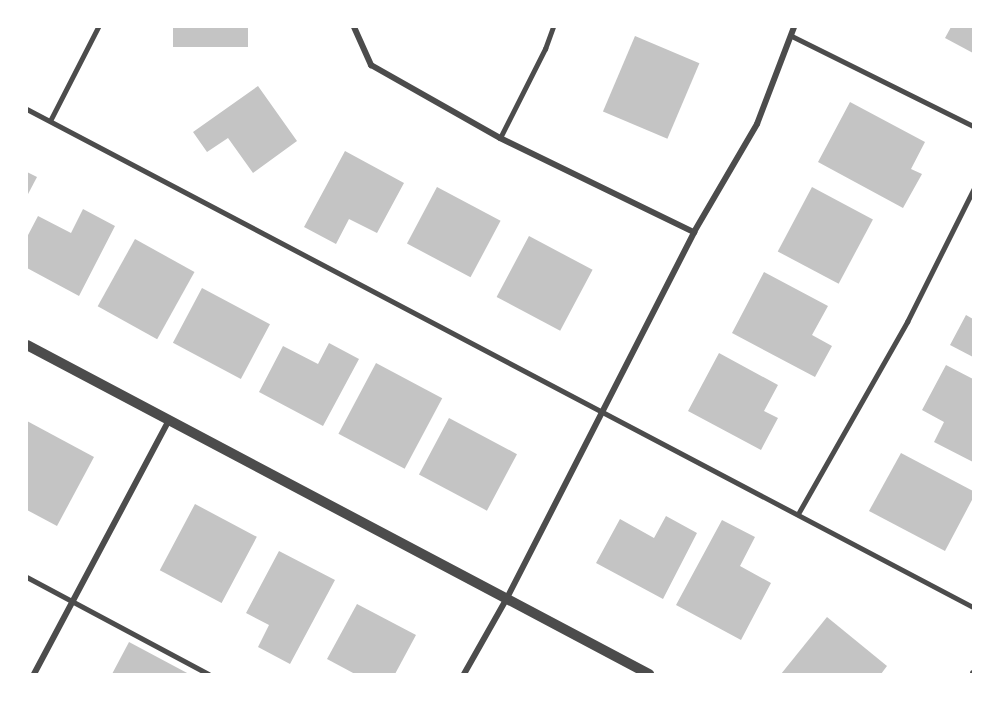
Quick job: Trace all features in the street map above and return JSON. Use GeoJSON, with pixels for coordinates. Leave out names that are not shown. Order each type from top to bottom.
{"type":"FeatureCollection","features":[{"type":"Feature","properties":{"kind":"street"},"geometry":{"type":"LineString","coordinates":[[354,27],[371,65],[500,138],[694,232]]}},
{"type":"Feature","properties":{"kind":"street"},"geometry":{"type":"LineString","coordinates":[[464,674],[507,598],[694,232],[757,124],[794,27]]}},
{"type":"Feature","properties":{"kind":"street"},"geometry":{"type":"LineString","coordinates":[[27,345],[649,674]]}},
{"type":"Feature","properties":{"kind":"street"},"geometry":{"type":"LineString","coordinates":[[34,674],[169,420]]}},
{"type":"Feature","properties":{"kind":"lane"},"geometry":{"type":"LineString","coordinates":[[50,121],[98,27]]}},
{"type":"Feature","properties":{"kind":"lane"},"geometry":{"type":"LineString","coordinates":[[500,138],[545,50],[553,27]]}},
{"type":"Feature","properties":{"kind":"lane"},"geometry":{"type":"LineString","coordinates":[[792,36],[973,126]]}},
{"type":"Feature","properties":{"kind":"lane"},"geometry":{"type":"LineString","coordinates":[[27,109],[973,607]]}},
{"type":"Feature","properties":{"kind":"lane"},"geometry":{"type":"LineString","coordinates":[[798,514],[907,322],[973,190]]}},
{"type":"Feature","properties":{"kind":"lane"},"geometry":{"type":"LineString","coordinates":[[27,577],[210,674]]}},
{"type":"Feature","properties":{"kind":"building"},"geometry":{"type":"Polygon","coordinates":[[[173,27],[248,27],[248,47],[173,47],[173,27]]]}},
{"type":"Feature","properties":{"kind":"building"},"geometry":{"type":"Polygon","coordinates":[[[951,27],[973,27],[973,53],[945,38],[951,27]]]}},
{"type":"Feature","properties":{"kind":"building"},"geometry":{"type":"Polygon","coordinates":[[[635,36],[699,63],[667,139],[603,111],[635,36]]]}},
{"type":"Feature","properties":{"kind":"building"},"geometry":{"type":"Polygon","coordinates":[[[258,86],[297,141],[253,173],[228,138],[207,152],[193,132],[258,86]]]}},
{"type":"Feature","properties":{"kind":"building"},"geometry":{"type":"Polygon","coordinates":[[[850,102],[925,142],[911,169],[922,174],[903,208],[818,162],[850,102]]]}},
{"type":"Feature","properties":{"kind":"building"},"geometry":{"type":"Polygon","coordinates":[[[345,151],[404,183],[377,233],[349,219],[336,244],[304,227],[345,151]]]}},
{"type":"Feature","properties":{"kind":"building"},"geometry":{"type":"Polygon","coordinates":[[[27,172],[37,177],[27,196],[27,172]]]}},
{"type":"Feature","properties":{"kind":"building"},"geometry":{"type":"Polygon","coordinates":[[[437,187],[501,221],[471,277],[407,244],[437,187]]]}},
{"type":"Feature","properties":{"kind":"building"},"geometry":{"type":"Polygon","coordinates":[[[812,187],[873,219],[839,284],[778,251],[812,187]]]}},
{"type":"Feature","properties":{"kind":"building"},"geometry":{"type":"Polygon","coordinates":[[[83,209],[115,226],[79,296],[27,268],[27,237],[38,216],[71,233],[83,209]]]}},
{"type":"Feature","properties":{"kind":"building"},"geometry":{"type":"Polygon","coordinates":[[[529,236],[593,270],[560,331],[497,297],[529,236]]]}},
{"type":"Feature","properties":{"kind":"building"},"geometry":{"type":"Polygon","coordinates":[[[135,239],[194,272],[157,339],[98,306],[135,239]]]}},
{"type":"Feature","properties":{"kind":"building"},"geometry":{"type":"Polygon","coordinates":[[[764,272],[828,306],[812,335],[832,346],[815,377],[732,333],[764,272]]]}},
{"type":"Feature","properties":{"kind":"building"},"geometry":{"type":"Polygon","coordinates":[[[202,288],[270,324],[241,379],[173,343],[202,288]]]}},
{"type":"Feature","properties":{"kind":"building"},"geometry":{"type":"Polygon","coordinates":[[[966,315],[973,319],[973,357],[950,345],[966,315]]]}},
{"type":"Feature","properties":{"kind":"building"},"geometry":{"type":"Polygon","coordinates":[[[329,343],[359,359],[323,426],[259,392],[283,346],[318,364],[329,343]]]}},
{"type":"Feature","properties":{"kind":"building"},"geometry":{"type":"Polygon","coordinates":[[[719,353],[778,385],[764,411],[778,418],[761,450],[688,411],[719,353]]]}},
{"type":"Feature","properties":{"kind":"building"},"geometry":{"type":"Polygon","coordinates":[[[376,363],[442,398],[405,469],[338,434],[376,363]]]}},
{"type":"Feature","properties":{"kind":"building"},"geometry":{"type":"Polygon","coordinates":[[[946,365],[973,379],[973,462],[934,442],[944,422],[922,410],[946,365]]]}},
{"type":"Feature","properties":{"kind":"building"},"geometry":{"type":"Polygon","coordinates":[[[449,418],[517,454],[487,511],[419,475],[449,418]]]}},
{"type":"Feature","properties":{"kind":"building"},"geometry":{"type":"Polygon","coordinates":[[[27,421],[94,457],[57,526],[27,510],[27,421]]]}},
{"type":"Feature","properties":{"kind":"building"},"geometry":{"type":"Polygon","coordinates":[[[901,453],[973,491],[973,498],[945,551],[869,511],[901,453]]]}},
{"type":"Feature","properties":{"kind":"building"},"geometry":{"type":"Polygon","coordinates":[[[195,504],[257,537],[222,603],[160,570],[195,504]]]}},
{"type":"Feature","properties":{"kind":"building"},"geometry":{"type":"Polygon","coordinates":[[[666,516],[697,533],[663,599],[596,563],[620,519],[654,538],[666,516]]]}},
{"type":"Feature","properties":{"kind":"building"},"geometry":{"type":"Polygon","coordinates":[[[722,520],[755,537],[740,566],[771,583],[741,640],[676,605],[722,520]]]}},
{"type":"Feature","properties":{"kind":"building"},"geometry":{"type":"Polygon","coordinates":[[[279,551],[335,580],[290,664],[258,647],[269,625],[246,613],[279,551]]]}},
{"type":"Feature","properties":{"kind":"building"},"geometry":{"type":"Polygon","coordinates":[[[357,604],[416,635],[395,674],[355,674],[327,659],[357,604]]]}},
{"type":"Feature","properties":{"kind":"building"},"geometry":{"type":"Polygon","coordinates":[[[827,617],[887,666],[881,674],[781,674],[827,617]]]}},
{"type":"Feature","properties":{"kind":"building"},"geometry":{"type":"Polygon","coordinates":[[[129,642],[189,674],[112,674],[129,642]]]}}]}
